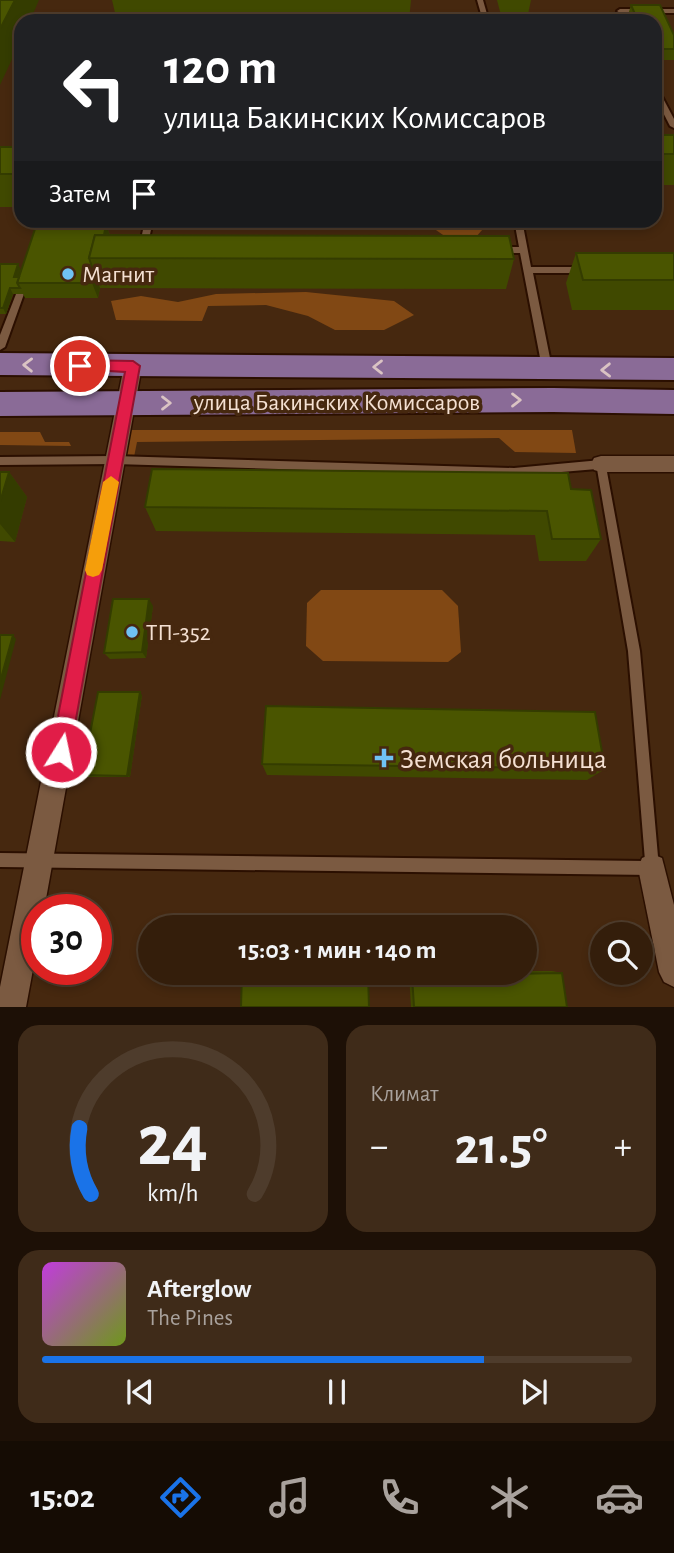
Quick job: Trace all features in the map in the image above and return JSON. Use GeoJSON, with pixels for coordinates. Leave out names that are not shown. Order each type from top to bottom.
{"type":"FeatureCollection","features":[{"type":"Feature","properties":{"kind":"main road","name":"улица Бакинских Комиссаров"},"geometry":{"type":"LineString","coordinates":[[0,364],[674,369]]}},
{"type":"Feature","properties":{"kind":"main road","name":"улица Бакинских Комиссаров"},"geometry":{"type":"LineString","coordinates":[[0,404],[553,400],[590,403],[674,402]]}},
{"type":"Feature","properties":{"kind":"street"},"geometry":{"type":"LineString","coordinates":[[11,1007],[133,366]]}},
{"type":"Feature","properties":{"kind":"street"},"geometry":{"type":"LineString","coordinates":[[601,464],[674,464]]}},
{"type":"Feature","properties":{"kind":"street"},"geometry":{"type":"LineString","coordinates":[[652,868],[674,972]]}},
{"type":"Feature","properties":{"kind":"lane"},"geometry":{"type":"LineString","coordinates":[[620,11],[674,11]]}},
{"type":"Feature","properties":{"kind":"lane"},"geometry":{"type":"LineString","coordinates":[[662,103],[674,126]]}},
{"type":"Feature","properties":{"kind":"lane"},"geometry":{"type":"LineString","coordinates":[[147,228],[143,250],[156,250]]}},
{"type":"Feature","properties":{"kind":"lane"},"geometry":{"type":"LineString","coordinates":[[519,228],[547,368]]}},
{"type":"Feature","properties":{"kind":"lane"},"geometry":{"type":"LineString","coordinates":[[491,250],[523,250]]}},
{"type":"Feature","properties":{"kind":"lane"},"geometry":{"type":"LineString","coordinates":[[527,270],[596,270]]}},
{"type":"Feature","properties":{"kind":"lane"},"geometry":{"type":"LineString","coordinates":[[0,347],[20,294]]}},
{"type":"Feature","properties":{"kind":"lane"},"geometry":{"type":"LineString","coordinates":[[0,461],[116,460],[514,472],[601,464],[634,651],[652,868],[0,860]]}},
{"type":"Feature","properties":{"kind":"shaded area"},"geometry":{"type":"Polygon","coordinates":[[[433,228],[484,228],[475,238],[446,237],[433,228]]]}},
{"type":"Feature","properties":{"kind":"shaded area"},"geometry":{"type":"Polygon","coordinates":[[[306,292],[394,301],[414,315],[384,330],[335,330],[308,316],[266,305],[208,306],[202,321],[116,320],[111,301],[141,296],[178,302],[216,294],[306,292]]]}},
{"type":"Feature","properties":{"kind":"shaded area"},"geometry":{"type":"Polygon","coordinates":[[[131,430],[572,430],[576,453],[515,452],[499,438],[137,442],[134,457],[126,458],[131,430]]]}},
{"type":"Feature","properties":{"kind":"shaded area"},"geometry":{"type":"Polygon","coordinates":[[[0,432],[40,432],[45,442],[69,442],[71,446],[0,445],[0,432]]]}},
{"type":"Feature","properties":{"kind":"shaded area"},"geometry":{"type":"Polygon","coordinates":[[[321,590],[442,590],[458,606],[461,652],[448,662],[323,661],[306,646],[307,603],[321,590]]]}},
{"type":"Feature","properties":{"kind":"building"},"geometry":{"type":"Polygon","coordinates":[[[0,0],[15,0],[0,29],[0,0]]]}},
{"type":"Feature","properties":{"kind":"building"},"geometry":{"type":"Polygon","coordinates":[[[631,5],[660,5],[674,35],[674,49],[662,49],[662,14],[635,14],[631,5]]]}},
{"type":"Feature","properties":{"kind":"building"},"geometry":{"type":"Polygon","coordinates":[[[662,135],[674,135],[674,154],[662,154],[662,135]]]}},
{"type":"Feature","properties":{"kind":"building"},"geometry":{"type":"Polygon","coordinates":[[[0,147],[14,147],[14,174],[0,174],[0,147]]]}},
{"type":"Feature","properties":{"kind":"building"},"geometry":{"type":"Polygon","coordinates":[[[35,228],[105,228],[104,235],[95,235],[89,258],[94,273],[92,283],[17,283],[35,228]]]}},
{"type":"Feature","properties":{"kind":"building"},"geometry":{"type":"Polygon","coordinates":[[[95,235],[509,236],[514,259],[89,258],[95,235]]]}},
{"type":"Feature","properties":{"kind":"building"},"geometry":{"type":"Polygon","coordinates":[[[576,253],[674,253],[674,280],[583,280],[576,253]]]}},
{"type":"Feature","properties":{"kind":"building"},"geometry":{"type":"Polygon","coordinates":[[[0,264],[18,264],[14,277],[19,277],[17,283],[20,288],[10,288],[3,308],[0,308],[0,264]]]}},
{"type":"Feature","properties":{"kind":"building"},"geometry":{"type":"Polygon","coordinates":[[[152,469],[568,473],[571,489],[591,490],[601,539],[552,539],[547,511],[145,507],[152,469]]]}},
{"type":"Feature","properties":{"kind":"building"},"geometry":{"type":"Polygon","coordinates":[[[0,472],[9,472],[0,502],[0,472]]]}},
{"type":"Feature","properties":{"kind":"building","name":"ТП-352"},"geometry":{"type":"Polygon","coordinates":[[[113,599],[149,599],[142,652],[104,653],[113,599]]]}},
{"type":"Feature","properties":{"kind":"building"},"geometry":{"type":"Polygon","coordinates":[[[0,635],[13,635],[0,682],[0,635]]]}},
{"type":"Feature","properties":{"kind":"building"},"geometry":{"type":"Polygon","coordinates":[[[98,692],[140,692],[127,776],[82,775],[98,692]]]}},
{"type":"Feature","properties":{"kind":"building"},"geometry":{"type":"Polygon","coordinates":[[[266,706],[595,712],[605,769],[262,764],[266,706]]]}},
{"type":"Feature","properties":{"kind":"building"},"geometry":{"type":"Polygon","coordinates":[[[562,973],[567,1007],[414,1007],[413,985],[537,985],[537,974],[562,973]]]}},
{"type":"Feature","properties":{"kind":"building"},"geometry":{"type":"Polygon","coordinates":[[[242,985],[368,985],[369,1007],[241,1007],[242,985]]]}},
{"type":"Feature","properties":{"kind":"slow traffic"},"geometry":{"type":"LineString","coordinates":[[93,570],[111,482]]}},
{"type":"Feature","properties":{"kind":"place","name":"Магнит"},"geometry":{"type":"Point","coordinates":[68,274]}},
{"type":"Feature","properties":{"kind":"place","name":"ТП-352"},"geometry":{"type":"Point","coordinates":[132,632]}},
{"type":"Feature","properties":{"kind":"place","name":"Земская больница"},"geometry":{"type":"Point","coordinates":[384,758]}},
{"type":"Feature","properties":{"kind":"route"},"geometry":{"type":"LineString","coordinates":[[61,752],[133,366],[80,366]]}}]}
